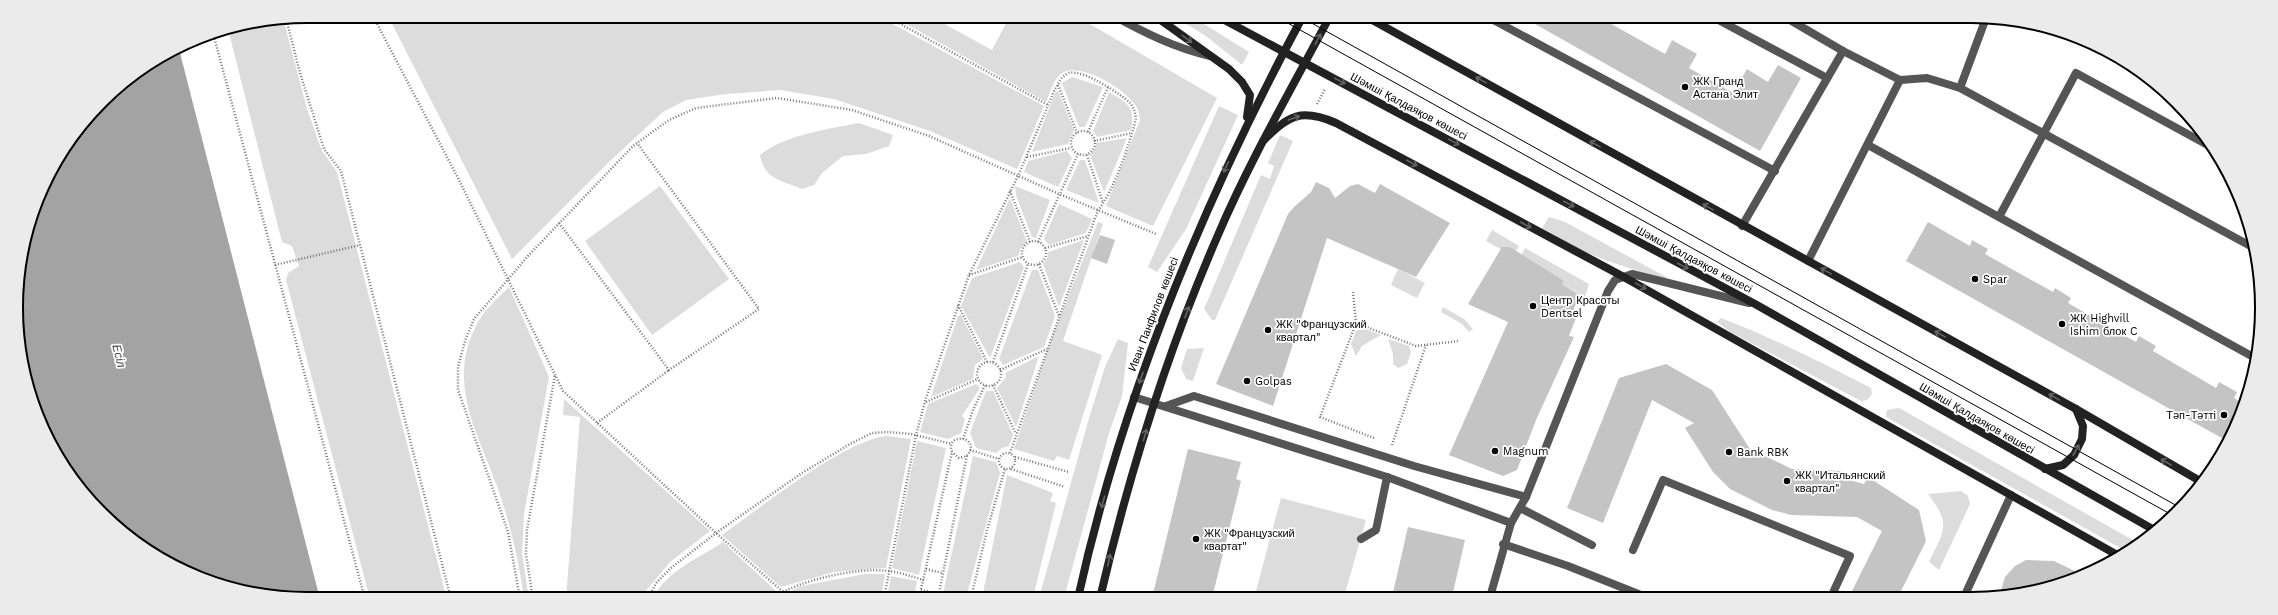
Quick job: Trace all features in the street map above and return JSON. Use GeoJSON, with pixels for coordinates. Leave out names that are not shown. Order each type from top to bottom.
{"type":"FeatureCollection","features":[{"type":"Feature","properties":{"kind":"street"},"geometry":{"type":"LineString","coordinates":[[1127,23],[1185,51],[1210,56]]}},
{"type":"Feature","properties":{"kind":"street"},"geometry":{"type":"LineString","coordinates":[[1165,23],[1236,75],[1250,95],[1249,109],[1243,131]]}},
{"type":"Feature","properties":{"kind":"street","name":"Шәмші Қалдаяқов көшесі"},"geometry":{"type":"LineString","coordinates":[[1230,23],[1755,304],[2150,528]]}},
{"type":"Feature","properties":{"kind":"street","name":"Иван Панфилов көшесі"},"geometry":{"type":"LineString","coordinates":[[1079,592],[1087,560],[1134,397],[1185,261],[1243,131],[1299,23]]}},
{"type":"Feature","properties":{"kind":"street"},"geometry":{"type":"LineString","coordinates":[[1101,592],[1115,535],[1153,403],[1205,264],[1263,141],[1326,23]]}},
{"type":"Feature","properties":{"kind":"street"},"geometry":{"type":"LineString","coordinates":[[1378,23],[1742,226],[2076,409],[2197,479]]}},
{"type":"Feature","properties":{"kind":"street"},"geometry":{"type":"LineString","coordinates":[[1499,23],[1775,171]]}},
{"type":"Feature","properties":{"kind":"street"},"geometry":{"type":"LineString","coordinates":[[1724,23],[1827,78]]}},
{"type":"Feature","properties":{"kind":"street"},"geometry":{"type":"LineString","coordinates":[[1795,23],[1900,80],[1927,78],[1960,88],[2248,245]]}},
{"type":"Feature","properties":{"kind":"street"},"geometry":{"type":"LineString","coordinates":[[1960,88],[1984,24]]}},
{"type":"Feature","properties":{"kind":"street"},"geometry":{"type":"LineString","coordinates":[[1742,226],[1775,171],[1843,50]]}},
{"type":"Feature","properties":{"kind":"street"},"geometry":{"type":"LineString","coordinates":[[1999,217],[2076,74],[2202,142]]}},
{"type":"Feature","properties":{"kind":"street"},"geometry":{"type":"LineString","coordinates":[[1808,261],[1900,80]]}},
{"type":"Feature","properties":{"kind":"street"},"geometry":{"type":"LineString","coordinates":[[1263,141],[1279,125],[1291,118],[1312,114],[1321,116],[1622,276],[2114,554]]}},
{"type":"Feature","properties":{"kind":"street"},"geometry":{"type":"LineString","coordinates":[[1868,145],[2251,356]]}},
{"type":"Feature","properties":{"kind":"street"},"geometry":{"type":"LineString","coordinates":[[1491,592],[1503,544],[1511,523],[1526,497],[1608,291],[1616,280],[1622,276],[1632,274],[1755,304]]}},
{"type":"Feature","properties":{"kind":"street"},"geometry":{"type":"LineString","coordinates":[[1166,406],[1194,396],[1414,466],[1526,497]]}},
{"type":"Feature","properties":{"kind":"street"},"geometry":{"type":"LineString","coordinates":[[1134,397],[1387,478],[1511,523]]}},
{"type":"Feature","properties":{"kind":"street"},"geometry":{"type":"LineString","coordinates":[[2045,469],[2063,465],[2074,455],[2082,439],[2083,426],[2076,409]]}},
{"type":"Feature","properties":{"kind":"street"},"geometry":{"type":"LineString","coordinates":[[1361,539],[1376,530],[1387,478]]}},
{"type":"Feature","properties":{"kind":"street"},"geometry":{"type":"LineString","coordinates":[[1633,550],[1663,480],[1850,556],[1833,592]]}},
{"type":"Feature","properties":{"kind":"street"},"geometry":{"type":"LineString","coordinates":[[1966,592],[2011,495]]}},
{"type":"Feature","properties":{"kind":"street"},"geometry":{"type":"LineString","coordinates":[[1520,508],[1592,544]]}},
{"type":"Feature","properties":{"kind":"street"},"geometry":{"type":"LineString","coordinates":[[1503,544],[1568,566],[1627,592]]}},
{"type":"Feature","properties":{"kind":"path"},"geometry":{"type":"LineString","coordinates":[[377,23],[509,279],[563,391],[716,533],[784,591],[824,578],[860,571],[889,571],[924,580]]}},
{"type":"Feature","properties":{"kind":"path"},"geometry":{"type":"LineString","coordinates":[[899,23],[1048,105]]}},
{"type":"Feature","properties":{"kind":"path"},"geometry":{"type":"LineString","coordinates":[[288,24],[300,73],[324,149],[341,171],[449,592]]}},
{"type":"Feature","properties":{"kind":"path"},"geometry":{"type":"LineString","coordinates":[[215,39],[363,592]]}},
{"type":"Feature","properties":{"kind":"path"},"geometry":{"type":"LineString","coordinates":[[885,592],[916,435],[925,402],[969,275],[1018,176],[1061,78],[1069,73],[1077,73],[1108,87],[1125,98],[1135,110],[1136,118],[1132,133],[1104,203],[1098,210],[1088,236],[1010,453]]}},
{"type":"Feature","properties":{"kind":"path"},"geometry":{"type":"LineString","coordinates":[[1058,84],[1077,133]]}},
{"type":"Feature","properties":{"kind":"path"},"geometry":{"type":"LineString","coordinates":[[1315,108],[1326,86]]}},
{"type":"Feature","properties":{"kind":"path"},"geometry":{"type":"LineString","coordinates":[[1088,132],[1108,87]]}},
{"type":"Feature","properties":{"kind":"path"},"geometry":{"type":"LineString","coordinates":[[519,592],[508,532],[458,390],[458,367],[465,341],[474,319],[559,223],[637,143],[669,120],[696,108],[777,98],[852,110],[929,136],[1059,194],[1156,234]]}},
{"type":"Feature","properties":{"kind":"path"},"geometry":{"type":"LineString","coordinates":[[1071,148],[1072,138],[1077,133],[1088,132]]}},
{"type":"Feature","properties":{"kind":"path"},"geometry":{"type":"LineString","coordinates":[[1071,148],[1078,154],[1087,154],[1094,148],[1094,141],[1088,132]]}},
{"type":"Feature","properties":{"kind":"path"},"geometry":{"type":"LineString","coordinates":[[1094,141],[1132,133]]}},
{"type":"Feature","properties":{"kind":"path"},"geometry":{"type":"LineString","coordinates":[[597,423],[669,370],[759,309],[637,143]]}},
{"type":"Feature","properties":{"kind":"path"},"geometry":{"type":"LineString","coordinates":[[1026,157],[1071,148]]}},
{"type":"Feature","properties":{"kind":"path"},"geometry":{"type":"LineString","coordinates":[[1038,242],[1078,154]]}},
{"type":"Feature","properties":{"kind":"path"},"geometry":{"type":"LineString","coordinates":[[1087,154],[1104,203]]}},
{"type":"Feature","properties":{"kind":"path"},"geometry":{"type":"LineString","coordinates":[[1010,191],[1030,242]]}},
{"type":"Feature","properties":{"kind":"path"},"geometry":{"type":"LineString","coordinates":[[559,223],[669,370]]}},
{"type":"Feature","properties":{"kind":"path"},"geometry":{"type":"LineString","coordinates":[[1045,248],[1088,236]]}},
{"type":"Feature","properties":{"kind":"path"},"geometry":{"type":"LineString","coordinates":[[1030,242],[1038,242],[1045,248],[1046,257],[1038,264],[1028,264],[1023,257],[1023,249],[1030,242]]}},
{"type":"Feature","properties":{"kind":"path"},"geometry":{"type":"LineString","coordinates":[[275,265],[360,245]]}},
{"type":"Feature","properties":{"kind":"path"},"geometry":{"type":"LineString","coordinates":[[969,275],[1023,257]]}},
{"type":"Feature","properties":{"kind":"path"},"geometry":{"type":"LineString","coordinates":[[993,362],[1028,264]]}},
{"type":"Feature","properties":{"kind":"path"},"geometry":{"type":"LineString","coordinates":[[1038,264],[1059,316]]}},
{"type":"Feature","properties":{"kind":"path"},"geometry":{"type":"LineString","coordinates":[[1353,292],[1356,323],[1320,417],[1377,440]]}},
{"type":"Feature","properties":{"kind":"path"},"geometry":{"type":"LineString","coordinates":[[958,305],[987,362]]}},
{"type":"Feature","properties":{"kind":"path"},"geometry":{"type":"LineString","coordinates":[[1356,323],[1416,346],[1459,341]]}},
{"type":"Feature","properties":{"kind":"path"},"geometry":{"type":"LineString","coordinates":[[1385,442],[1392,445],[1426,345]]}},
{"type":"Feature","properties":{"kind":"path"},"geometry":{"type":"LineString","coordinates":[[1000,370],[1047,349]]}},
{"type":"Feature","properties":{"kind":"path"},"geometry":{"type":"LineString","coordinates":[[987,362],[993,362],[1000,370],[1000,378],[993,385],[985,385],[978,379],[978,370],[980,366],[987,362]]}},
{"type":"Feature","properties":{"kind":"path"},"geometry":{"type":"LineString","coordinates":[[533,592],[526,554],[527,530],[555,374]]}},
{"type":"Feature","properties":{"kind":"path"},"geometry":{"type":"LineString","coordinates":[[925,402],[978,379]]}},
{"type":"Feature","properties":{"kind":"path"},"geometry":{"type":"LineString","coordinates":[[963,439],[973,410],[985,385]]}},
{"type":"Feature","properties":{"kind":"path"},"geometry":{"type":"LineString","coordinates":[[993,385],[1016,435]]}},
{"type":"Feature","properties":{"kind":"path"},"geometry":{"type":"LineString","coordinates":[[651,592],[656,583],[666,573],[716,533],[802,473],[850,444],[872,433],[898,432],[952,444]]}},
{"type":"Feature","properties":{"kind":"path"},"geometry":{"type":"LineString","coordinates":[[930,592],[921,590],[952,452],[952,444],[957,439],[963,439],[968,442],[970,450],[967,455],[939,592]]}},
{"type":"Feature","properties":{"kind":"path"},"geometry":{"type":"LineString","coordinates":[[970,450],[999,459]]}},
{"type":"Feature","properties":{"kind":"path"},"geometry":{"type":"LineString","coordinates":[[952,452],[959,458],[967,455]]}},
{"type":"Feature","properties":{"kind":"path"},"geometry":{"type":"LineString","coordinates":[[1065,487],[1011,469],[1005,469],[1000,465],[999,459],[1003,454],[1010,453],[1015,457],[1069,472]]}},
{"type":"Feature","properties":{"kind":"path"},"geometry":{"type":"LineString","coordinates":[[1011,469],[1016,464],[1015,457]]}},
{"type":"Feature","properties":{"kind":"path"},"geometry":{"type":"LineString","coordinates":[[972,592],[987,530],[1005,469]]}},
{"type":"Feature","properties":{"kind":"path"},"geometry":{"type":"LineString","coordinates":[[926,569],[942,573]]}},
{"type":"Feature","properties":{"kind":"shaded area"},"geometry":{"type":"Polygon","coordinates":[[[392,23],[891,23],[1044,106],[1017,169],[930,131],[834,99],[780,90],[726,94],[686,100],[663,112],[611,160],[512,259],[392,23]]]}},
{"type":"Feature","properties":{"kind":"shaded area"},"geometry":{"type":"Polygon","coordinates":[[[905,23],[943,23],[992,50],[1006,23],[1088,23],[1217,98],[1153,226],[1106,206],[1140,120],[1137,108],[1131,99],[1113,85],[1102,79],[1091,74],[1070,70],[1059,75],[1052,86],[1046,102],[905,23]]]}},
{"type":"Feature","properties":{"kind":"shaded area"},"geometry":{"type":"Polygon","coordinates":[[[1185,23],[1202,23],[1249,52],[1242,65],[1206,36],[1185,23]]]}},
{"type":"Feature","properties":{"kind":"shaded area"},"geometry":{"type":"Polygon","coordinates":[[[285,24],[307,109],[322,151],[337,172],[445,592],[368,592],[286,280],[288,273],[299,266],[292,246],[282,242],[229,34],[252,28],[285,24]]]}},
{"type":"Feature","properties":{"kind":"shaded area"},"geometry":{"type":"Polygon","coordinates":[[[1072,77],[1103,87],[1085,127],[1079,127],[1062,83],[1072,77]]]}},
{"type":"Feature","properties":{"kind":"shaded area"},"geometry":{"type":"Polygon","coordinates":[[[1058,91],[1074,130],[1068,144],[1032,152],[1055,93],[1058,91]]]}},
{"type":"Feature","properties":{"kind":"shaded area"},"geometry":{"type":"Polygon","coordinates":[[[1109,92],[1129,106],[1132,116],[1131,130],[1097,137],[1093,131],[1109,92]]]}},
{"type":"Feature","properties":{"kind":"shaded area"},"geometry":{"type":"Polygon","coordinates":[[[1219,106],[1238,115],[1186,229],[1157,272],[1148,267],[1219,106]]]}},
{"type":"Feature","properties":{"kind":"shaded area"},"geometry":{"type":"Polygon","coordinates":[[[859,123],[893,135],[889,146],[866,154],[843,156],[822,173],[814,185],[802,189],[780,181],[766,170],[762,163],[760,155],[781,142],[821,130],[859,123]]]}},
{"type":"Feature","properties":{"kind":"shaded area"},"geometry":{"type":"Polygon","coordinates":[[[1280,135],[1293,141],[1215,320],[1212,320],[1204,309],[1261,175],[1270,179],[1274,166],[1268,163],[1280,135]]]}},
{"type":"Feature","properties":{"kind":"shaded area"},"geometry":{"type":"Polygon","coordinates":[[[1127,138],[1104,192],[1090,155],[1095,149],[1096,143],[1127,138]]]}},
{"type":"Feature","properties":{"kind":"shaded area"},"geometry":{"type":"Polygon","coordinates":[[[1067,151],[1072,158],[1058,187],[1024,172],[1028,161],[1067,151]]]}},
{"type":"Feature","properties":{"kind":"shaded area"},"geometry":{"type":"Polygon","coordinates":[[[1080,160],[1085,160],[1099,203],[1066,190],[1080,160]]]}},
{"type":"Feature","properties":{"kind":"shaded area"},"geometry":{"type":"Polygon","coordinates":[[[660,186],[729,279],[652,335],[585,241],[660,186]]]}},
{"type":"Feature","properties":{"kind":"shaded area"},"geometry":{"type":"Polygon","coordinates":[[[1015,186],[1050,200],[1036,238],[1032,237],[1016,195],[1015,186]]]}},
{"type":"Feature","properties":{"kind":"shaded area"},"geometry":{"type":"Polygon","coordinates":[[[1010,198],[1027,242],[1021,248],[1018,256],[976,270],[1010,198]]]}},
{"type":"Feature","properties":{"kind":"shaded area"},"geometry":{"type":"Polygon","coordinates":[[[1059,204],[1092,219],[1086,233],[1049,245],[1044,239],[1059,204]]]}},
{"type":"Feature","properties":{"kind":"shaded area"},"geometry":{"type":"Polygon","coordinates":[[[1549,217],[1565,222],[1668,278],[1662,279],[1602,259],[1581,250],[1542,228],[1549,217]]]}},
{"type":"Feature","properties":{"kind":"shaded area"},"geometry":{"type":"Polygon","coordinates":[[[1098,222],[1103,224],[1063,341],[1102,355],[1069,460],[1057,456],[1054,461],[1014,449],[1052,337],[1098,222]]]}},
{"type":"Feature","properties":{"kind":"shaded area"},"geometry":{"type":"Polygon","coordinates":[[[1492,230],[1519,246],[1513,256],[1486,241],[1492,230]]]}},
{"type":"Feature","properties":{"kind":"shaded area"},"geometry":{"type":"Polygon","coordinates":[[[1084,240],[1059,307],[1043,264],[1047,259],[1048,252],[1084,240]]]}},
{"type":"Feature","properties":{"kind":"shaded area"},"geometry":{"type":"Polygon","coordinates":[[[1525,248],[1589,284],[1585,297],[1519,259],[1525,248]]]}},
{"type":"Feature","properties":{"kind":"shaded area"},"geometry":{"type":"Polygon","coordinates":[[[1020,262],[1024,267],[990,358],[961,306],[972,278],[1020,262]]]}},
{"type":"Feature","properties":{"kind":"shaded area"},"geometry":{"type":"Polygon","coordinates":[[[1398,269],[1425,283],[1417,298],[1391,285],[1398,269]]]}},
{"type":"Feature","properties":{"kind":"shaded area"},"geometry":{"type":"Polygon","coordinates":[[[1032,270],[1038,270],[1055,316],[1044,347],[1003,365],[999,359],[1032,270]]]}},
{"type":"Feature","properties":{"kind":"shaded area"},"geometry":{"type":"Polygon","coordinates":[[[509,287],[549,377],[524,514],[522,553],[528,592],[523,592],[517,556],[506,514],[474,426],[464,386],[464,366],[468,345],[480,319],[509,287]]]}},
{"type":"Feature","properties":{"kind":"shaded area"},"geometry":{"type":"Polygon","coordinates":[[[1443,307],[1464,319],[1473,329],[1469,332],[1462,324],[1441,312],[1443,307]]]}},
{"type":"Feature","properties":{"kind":"shaded area"},"geometry":{"type":"Polygon","coordinates":[[[961,315],[983,359],[975,365],[973,379],[931,397],[958,316],[961,315]]]}},
{"type":"Feature","properties":{"kind":"shaded area"},"geometry":{"type":"Polygon","coordinates":[[[1721,318],[1778,342],[1834,369],[1871,388],[1872,394],[1867,400],[1861,401],[1732,333],[1717,322],[1721,318]]]}},
{"type":"Feature","properties":{"kind":"shaded area"},"geometry":{"type":"Polygon","coordinates":[[[1363,328],[1381,335],[1362,346],[1356,356],[1351,344],[1356,331],[1363,328]]]}},
{"type":"Feature","properties":{"kind":"shaded area"},"geometry":{"type":"Polygon","coordinates":[[[1118,339],[1128,343],[1122,396],[1109,433],[1066,592],[1041,592],[1089,418],[1105,367],[1118,339]]]}},
{"type":"Feature","properties":{"kind":"shaded area"},"geometry":{"type":"Polygon","coordinates":[[[1388,339],[1409,346],[1411,352],[1407,364],[1398,368],[1393,364],[1393,354],[1388,339]]]}},
{"type":"Feature","properties":{"kind":"shaded area"},"geometry":{"type":"Polygon","coordinates":[[[1204,348],[1193,381],[1186,379],[1181,368],[1187,349],[1204,348]]]}},
{"type":"Feature","properties":{"kind":"shaded area"},"geometry":{"type":"Polygon","coordinates":[[[1039,356],[1016,427],[997,388],[1006,377],[1005,373],[1039,356]]]}},
{"type":"Feature","properties":{"kind":"shaded area"},"geometry":{"type":"Polygon","coordinates":[[[976,384],[980,388],[962,416],[965,419],[961,433],[948,439],[920,432],[928,404],[976,384]]]}},
{"type":"Feature","properties":{"kind":"shaded area"},"geometry":{"type":"Polygon","coordinates":[[[986,391],[993,391],[1013,435],[1009,446],[1002,448],[996,453],[976,448],[970,433],[986,391]]]}},
{"type":"Feature","properties":{"kind":"shaded area"},"geometry":{"type":"Polygon","coordinates":[[[564,399],[710,531],[670,562],[645,592],[567,592],[580,417],[563,415],[564,399]]]}},
{"type":"Feature","properties":{"kind":"shaded area"},"geometry":{"type":"Polygon","coordinates":[[[1899,408],[2134,541],[2122,549],[1886,417],[1887,410],[1899,408]]]}},
{"type":"Feature","properties":{"kind":"shaded area"},"geometry":{"type":"Polygon","coordinates":[[[886,436],[911,439],[886,568],[834,572],[781,587],[722,535],[779,493],[825,462],[868,441],[886,436]]]}},
{"type":"Feature","properties":{"kind":"shaded area"},"geometry":{"type":"Polygon","coordinates":[[[917,441],[946,448],[919,575],[892,568],[917,441]]]}},
{"type":"Feature","properties":{"kind":"shaded area"},"geometry":{"type":"Polygon","coordinates":[[[973,456],[996,462],[1000,473],[968,592],[943,592],[973,456]]]}},
{"type":"Feature","properties":{"kind":"shaded area"},"geometry":{"type":"Polygon","coordinates":[[[1007,475],[1053,493],[1050,501],[1056,503],[1034,592],[983,592],[1007,475]]]}},
{"type":"Feature","properties":{"kind":"shaded area"},"geometry":{"type":"Polygon","coordinates":[[[1961,491],[1968,496],[1970,504],[1939,570],[1929,562],[1942,535],[1943,521],[1936,505],[1928,494],[1961,491]]]}},
{"type":"Feature","properties":{"kind":"shaded area"},"geometry":{"type":"Polygon","coordinates":[[[1281,498],[1366,520],[1345,592],[1256,592],[1281,498]]]}},
{"type":"Feature","properties":{"kind":"shaded area"},"geometry":{"type":"Polygon","coordinates":[[[723,542],[776,591],[657,592],[666,580],[684,566],[723,542]]]}},
{"type":"Feature","properties":{"kind":"shaded area"},"geometry":{"type":"Polygon","coordinates":[[[865,574],[885,574],[882,592],[790,592],[801,586],[865,574]]]}},
{"type":"Feature","properties":{"kind":"shaded area"},"geometry":{"type":"Polygon","coordinates":[[[891,576],[917,581],[915,592],[888,592],[891,576]]]}},
{"type":"Feature","properties":{"kind":"water","name":"Есіл"},"geometry":{"type":"Polygon","coordinates":[[[180,53],[318,592],[270,590],[252,587],[216,577],[182,563],[165,554],[134,533],[106,509],[82,481],[61,450],[52,433],[38,399],[28,363],[25,345],[23,308],[25,270],[28,252],[38,216],[52,182],[71,149],[106,106],[149,71],[180,53]]]}},
{"type":"Feature","properties":{"kind":"building","name":"ЖК Гранд Астана Элит"},"geometry":{"type":"Polygon","coordinates":[[[1533,23],[1610,23],[1665,54],[1672,40],[1697,54],[1689,68],[1733,93],[1747,69],[1768,82],[1778,65],[1801,78],[1760,151],[1533,23]]]}},
{"type":"Feature","properties":{"kind":"building","name":"ЖК \"Французский квартал\""},"geometry":{"type":"Polygon","coordinates":[[[1316,182],[1329,188],[1335,198],[1350,186],[1358,184],[1375,193],[1380,184],[1450,223],[1416,277],[1327,238],[1273,406],[1216,384],[1288,214],[1311,192],[1316,182]]]}},
{"type":"Feature","properties":{"kind":"building","name":"ЖК Highvill Ishim блок C"},"geometry":{"type":"Polygon","coordinates":[[[1928,222],[1970,246],[1972,240],[1988,249],[1985,254],[2053,292],[2055,288],[2071,298],[2068,303],[2136,342],[2139,336],[2156,346],[2153,351],[2216,388],[2219,382],[2237,392],[2234,398],[2239,401],[2223,439],[1906,261],[1928,222]]]}},
{"type":"Feature","properties":{"kind":"building"},"geometry":{"type":"Polygon","coordinates":[[[1100,235],[1115,240],[1107,264],[1091,258],[1100,235]]]}},
{"type":"Feature","properties":{"kind":"building"},"geometry":{"type":"Polygon","coordinates":[[[1502,247],[1510,247],[1564,281],[1562,284],[1580,295],[1571,315],[1576,318],[1569,336],[1574,337],[1536,420],[1517,470],[1503,476],[1449,455],[1508,322],[1468,304],[1502,247]]]}},
{"type":"Feature","properties":{"kind":"building","name":"ЖК \"Итальянский квартал\""},"geometry":{"type":"Polygon","coordinates":[[[1666,364],[1712,390],[1750,449],[1792,469],[1842,471],[1842,478],[1864,484],[1868,477],[1919,510],[1926,541],[1900,592],[1852,592],[1882,531],[1857,517],[1791,515],[1772,510],[1730,489],[1713,472],[1685,428],[1694,423],[1652,400],[1603,523],[1567,508],[1619,378],[1666,364]]]}},
{"type":"Feature","properties":{"kind":"building","name":"ЖК \"Французский квартат\""},"geometry":{"type":"Polygon","coordinates":[[[1188,449],[1241,462],[1236,479],[1241,481],[1213,592],[1153,592],[1188,449]]]}},
{"type":"Feature","properties":{"kind":"building"},"geometry":{"type":"Polygon","coordinates":[[[1408,527],[1465,540],[1453,592],[1393,592],[1408,527]]]}},
{"type":"Feature","properties":{"kind":"building"},"geometry":{"type":"Polygon","coordinates":[[[2026,560],[2054,561],[2076,571],[2062,577],[2026,587],[2001,590],[2005,577],[2015,566],[2026,560]]]}},
{"type":"Feature","properties":{"kind":"tram line"},"geometry":{"type":"LineString","coordinates":[[1288,23],[2168,513]]}},
{"type":"Feature","properties":{"kind":"tram line"},"geometry":{"type":"LineString","coordinates":[[1312,23],[2175,505]]}},
{"type":"Feature","properties":{"kind":"place","name":"ЖК Гранд Астана Элит"},"geometry":{"type":"Point","coordinates":[1685,87]}},
{"type":"Feature","properties":{"kind":"place","name":"Spar"},"geometry":{"type":"Point","coordinates":[1975,279]}},
{"type":"Feature","properties":{"kind":"place","name":"Центр Красоты Dentsel"},"geometry":{"type":"Point","coordinates":[1533,306]}},
{"type":"Feature","properties":{"kind":"place","name":"ЖК Highvill Ishim блок C"},"geometry":{"type":"Point","coordinates":[2062,324]}},
{"type":"Feature","properties":{"kind":"place","name":"ЖК \"Французский квартал\""},"geometry":{"type":"Point","coordinates":[1268,330]}},
{"type":"Feature","properties":{"kind":"place","name":"Golpas"},"geometry":{"type":"Point","coordinates":[1247,381]}},
{"type":"Feature","properties":{"kind":"place","name":"Тәп-Тәтті"},"geometry":{"type":"Point","coordinates":[2224,415]}},
{"type":"Feature","properties":{"kind":"place","name":"Magnum"},"geometry":{"type":"Point","coordinates":[1495,451]}},
{"type":"Feature","properties":{"kind":"place","name":"Bank RBK"},"geometry":{"type":"Point","coordinates":[1729,452]}},
{"type":"Feature","properties":{"kind":"place","name":"ЖК \"Итальянский квартал\""},"geometry":{"type":"Point","coordinates":[1787,481]}},
{"type":"Feature","properties":{"kind":"place","name":"ЖК \"Французский квартат\""},"geometry":{"type":"Point","coordinates":[1196,539]}}]}
